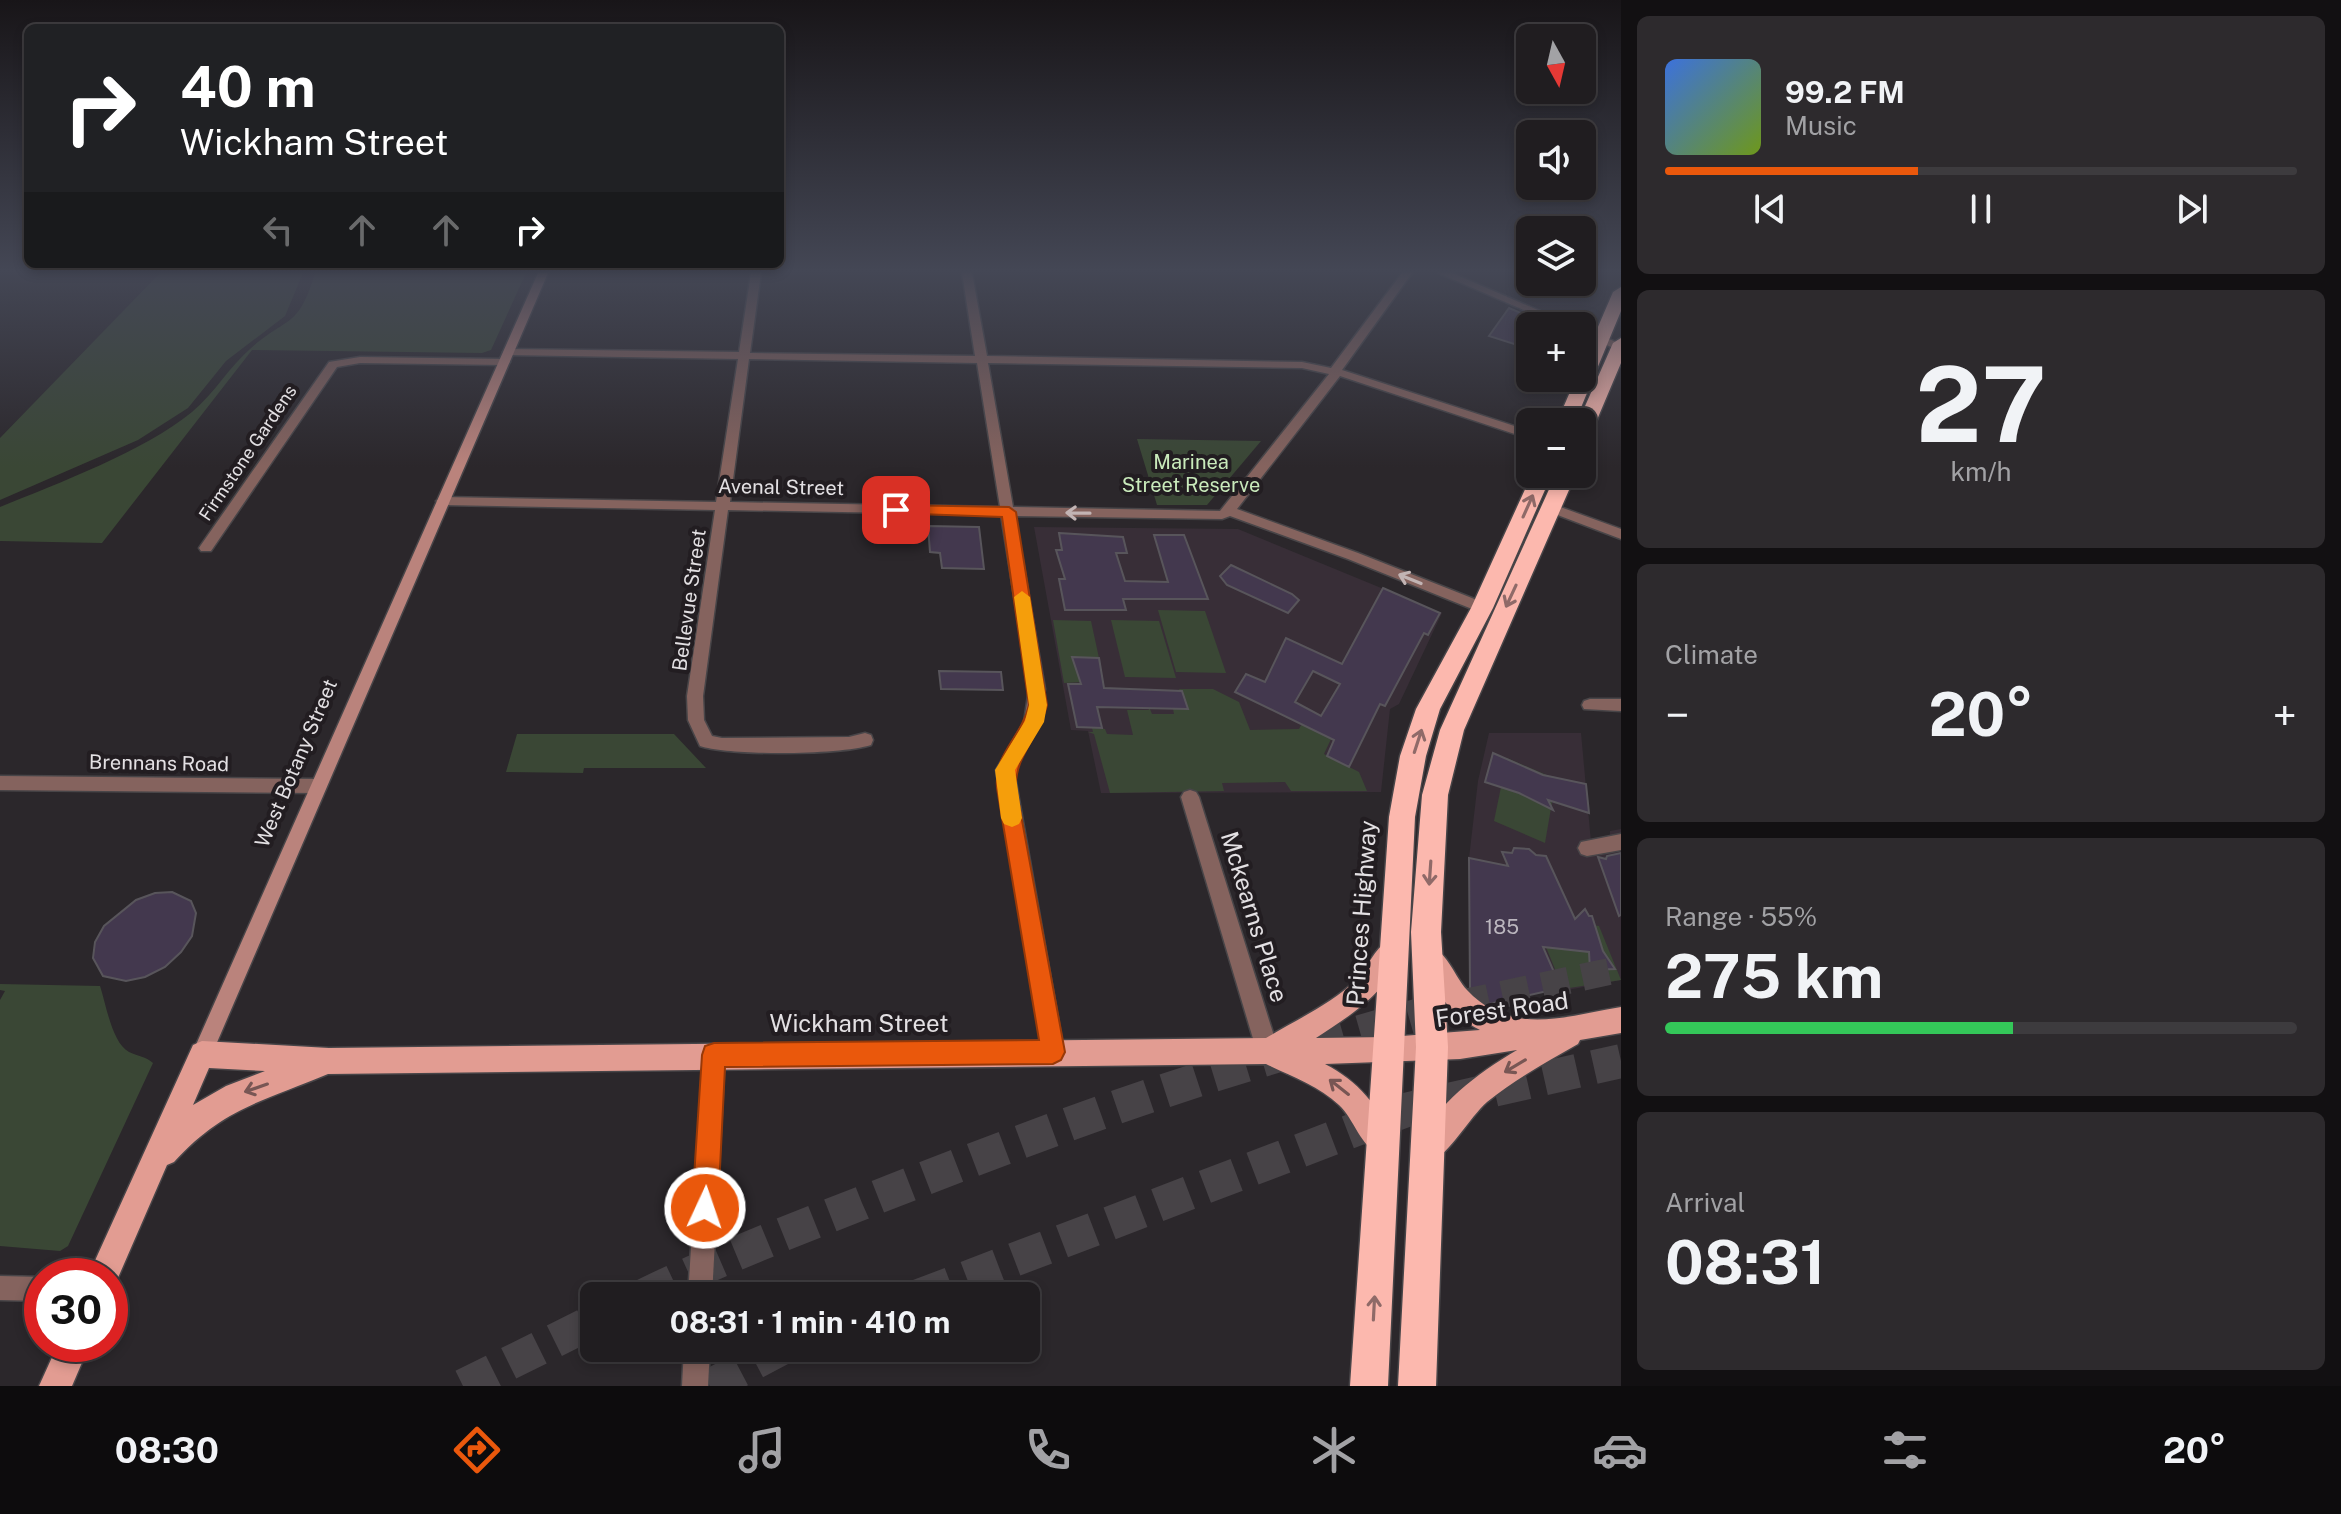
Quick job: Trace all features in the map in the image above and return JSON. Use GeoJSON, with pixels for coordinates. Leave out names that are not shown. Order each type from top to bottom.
{"type":"FeatureCollection","features":[{"type":"Feature","properties":{"kind":"highway"},"geometry":{"type":"LineString","coordinates":[[1572,408],[1602,339]]}},
{"type":"Feature","properties":{"kind":"highway"},"geometry":{"type":"LineString","coordinates":[[1596,409],[1612,380],[1619,352]]}},
{"type":"Feature","properties":{"kind":"highway","name":"Princes Highway"},"geometry":{"type":"LineString","coordinates":[[1369,1386],[1402,817],[1413,756],[1428,709],[1482,608],[1536,488]]}},
{"type":"Feature","properties":{"kind":"highway"},"geometry":{"type":"LineString","coordinates":[[1417,1386],[1432,1047],[1426,948],[1435,795],[1452,730],[1560,488]]}},
{"type":"Feature","properties":{"kind":"main road","name":"West Botany Street"},"geometry":{"type":"LineString","coordinates":[[111,1258],[515,338]]}},
{"type":"Feature","properties":{"kind":"main road"},"geometry":{"type":"LineString","coordinates":[[1426,948],[1446,985],[1464,1008],[1481,1019],[1535,1036]]}},
{"type":"Feature","properties":{"kind":"main road"},"geometry":{"type":"LineString","coordinates":[[1268,1052],[1350,1002],[1367,987],[1393,950]]}},
{"type":"Feature","properties":{"kind":"main road","name":"Forest Road"},"geometry":{"type":"LineString","coordinates":[[1389,1050],[1535,1036],[1621,1020]]}},
{"type":"Feature","properties":{"kind":"main road"},"geometry":{"type":"LineString","coordinates":[[1425,1158],[1466,1100],[1502,1074],[1583,1027]]}},
{"type":"Feature","properties":{"kind":"main road","name":"Wickham Street"},"geometry":{"type":"LineString","coordinates":[[202,1054],[329,1061],[1389,1050]]}},
{"type":"Feature","properties":{"kind":"main road"},"geometry":{"type":"LineString","coordinates":[[1268,1052],[1319,1074],[1343,1089],[1367,1115],[1383,1149]]}},
{"type":"Feature","properties":{"kind":"main road","name":"Wickham Street"},"geometry":{"type":"LineString","coordinates":[[147,1175],[171,1144],[210,1108],[250,1089],[329,1061]]}},
{"type":"Feature","properties":{"kind":"main road"},"geometry":{"type":"LineString","coordinates":[[55,1386],[66,1362]]}},
{"type":"Feature","properties":{"kind":"street","name":"Bellevue Street"},"geometry":{"type":"LineString","coordinates":[[747,338],[695,696],[696,720],[706,741],[722,745],[849,744],[865,740]]}},
{"type":"Feature","properties":{"kind":"street"},"geometry":{"type":"LineString","coordinates":[[978,338],[1009,512],[1038,705],[1034,722],[1005,770],[1053,1052]]}},
{"type":"Feature","properties":{"kind":"street"},"geometry":{"type":"LineString","coordinates":[[1229,511],[1360,338]]}},
{"type":"Feature","properties":{"kind":"street"},"geometry":{"type":"LineString","coordinates":[[1599,338],[1619,352]]}},
{"type":"Feature","properties":{"kind":"street"},"geometry":{"type":"LineString","coordinates":[[506,357],[745,355],[1302,365],[1336,371],[1516,430]]}},
{"type":"Feature","properties":{"kind":"street","name":"Firmstone Gardens"},"geometry":{"type":"LineString","coordinates":[[206,548],[333,364],[360,360],[506,357]]}},
{"type":"Feature","properties":{"kind":"street","name":"Avenal Street"},"geometry":{"type":"LineString","coordinates":[[443,501],[1222,515],[1229,511],[1482,608]]}},
{"type":"Feature","properties":{"kind":"street"},"geometry":{"type":"LineString","coordinates":[[1552,508],[1621,534]]}},
{"type":"Feature","properties":{"kind":"street"},"geometry":{"type":"LineString","coordinates":[[1590,705],[1621,705]]}},
{"type":"Feature","properties":{"kind":"street","name":"Brennans Road"},"geometry":{"type":"LineString","coordinates":[[0,783],[318,786]]}},
{"type":"Feature","properties":{"kind":"street","name":"Mckearns Place"},"geometry":{"type":"LineString","coordinates":[[1190,797],[1268,1052]]}},
{"type":"Feature","properties":{"kind":"street"},"geometry":{"type":"LineString","coordinates":[[1587,848],[1621,842]]}},
{"type":"Feature","properties":{"kind":"street"},"geometry":{"type":"LineString","coordinates":[[701,1282],[714,1055]]}},
{"type":"Feature","properties":{"kind":"street"},"geometry":{"type":"LineString","coordinates":[[0,1288],[24,1289]]}},
{"type":"Feature","properties":{"kind":"street"},"geometry":{"type":"LineString","coordinates":[[695,1386],[696,1362]]}},
{"type":"Feature","properties":{"kind":"shaded area"},"geometry":{"type":"Polygon","coordinates":[[[1034,527],[1238,529],[1442,613],[1399,704],[1390,709],[1381,792],[1101,793],[1088,731],[1071,730],[1034,527]]]}},
{"type":"Feature","properties":{"kind":"shaded area"},"geometry":{"type":"Polygon","coordinates":[[[1489,733],[1581,733],[1591,842],[1610,839],[1610,831],[1621,829],[1621,980],[1562,991],[1508,866],[1469,858],[1478,781],[1489,733]]]}},
{"type":"Feature","properties":{"kind":"green space"},"geometry":{"type":"Polygon","coordinates":[[[97,338],[257,338],[226,361],[188,408],[138,440],[0,500],[0,438],[97,338]]]}},
{"type":"Feature","properties":{"kind":"green space"},"geometry":{"type":"Polygon","coordinates":[[[263,338],[497,338],[491,350],[482,353],[252,350],[102,543],[0,541],[0,507],[126,453],[173,426],[192,412],[242,356],[263,338]]]}},
{"type":"Feature","properties":{"kind":"green space","name":"Marinea Street Reserve"},"geometry":{"type":"Polygon","coordinates":[[[1137,439],[1261,441],[1207,505],[1157,505],[1137,439]]]}},
{"type":"Feature","properties":{"kind":"green space"},"geometry":{"type":"Polygon","coordinates":[[[1158,610],[1205,611],[1226,673],[1176,672],[1158,610]]]}},
{"type":"Feature","properties":{"kind":"green space"},"geometry":{"type":"Polygon","coordinates":[[[1053,620],[1091,621],[1099,658],[1072,658],[1078,676],[1102,677],[1103,681],[1064,683],[1053,620]]]}},
{"type":"Feature","properties":{"kind":"green space"},"geometry":{"type":"Polygon","coordinates":[[[1111,620],[1159,621],[1176,678],[1125,677],[1111,620]]]}},
{"type":"Feature","properties":{"kind":"green space"},"geometry":{"type":"Polygon","coordinates":[[[1179,689],[1213,689],[1239,702],[1250,730],[1299,729],[1309,710],[1321,716],[1314,730],[1331,739],[1324,754],[1359,772],[1367,791],[1291,791],[1285,782],[1222,783],[1224,791],[1110,793],[1094,734],[1088,732],[1093,732],[1092,728],[1105,729],[1107,734],[1133,735],[1127,710],[1149,710],[1144,694],[1152,714],[1174,714],[1173,709],[1187,709],[1179,689]]]}},
{"type":"Feature","properties":{"kind":"green space"},"geometry":{"type":"Polygon","coordinates":[[[517,734],[674,734],[706,768],[584,768],[583,773],[506,772],[517,734]]]}},
{"type":"Feature","properties":{"kind":"green space"},"geometry":{"type":"Polygon","coordinates":[[[1507,758],[1556,779],[1545,843],[1494,821],[1507,758]]]}},
{"type":"Feature","properties":{"kind":"green space"},"geometry":{"type":"Polygon","coordinates":[[[1580,923],[1599,926],[1621,980],[1563,989],[1546,947],[1574,950],[1580,923]]]}},
{"type":"Feature","properties":{"kind":"green space"},"geometry":{"type":"Polygon","coordinates":[[[0,984],[100,986],[118,1040],[129,1052],[153,1063],[68,1246],[60,1251],[0,1246],[0,1000],[5,991],[0,990],[0,984]]]}},
{"type":"Feature","properties":{"kind":"building"},"geometry":{"type":"Polygon","coordinates":[[[1494,338],[1516,338],[1516,345],[1494,338]]]}},
{"type":"Feature","properties":{"kind":"building"},"geometry":{"type":"Polygon","coordinates":[[[928,526],[979,527],[984,569],[942,568],[940,553],[930,552],[928,526]]]}},
{"type":"Feature","properties":{"kind":"building"},"geometry":{"type":"Polygon","coordinates":[[[1059,533],[1123,537],[1127,553],[1116,553],[1125,581],[1168,582],[1154,535],[1184,535],[1208,599],[1123,599],[1126,610],[1065,610],[1059,579],[1065,579],[1056,550],[1062,550],[1059,533]]]}},
{"type":"Feature","properties":{"kind":"building"},"geometry":{"type":"Polygon","coordinates":[[[1231,565],[1299,600],[1288,613],[1227,585],[1220,576],[1231,565]]]}},
{"type":"Feature","properties":{"kind":"building"},"geometry":{"type":"Polygon","coordinates":[[[1383,588],[1440,613],[1428,635],[1424,633],[1385,706],[1380,704],[1349,767],[1327,756],[1334,740],[1235,692],[1246,674],[1265,682],[1286,638],[1342,664],[1383,588]],[[1313,671],[1295,702],[1321,716],[1340,684],[1313,671]]]}},
{"type":"Feature","properties":{"kind":"building"},"geometry":{"type":"Polygon","coordinates":[[[1072,657],[1099,658],[1104,688],[1182,691],[1188,709],[1097,707],[1102,728],[1077,727],[1068,684],[1081,684],[1072,657]]]}},
{"type":"Feature","properties":{"kind":"building"},"geometry":{"type":"Polygon","coordinates":[[[939,671],[1001,672],[1003,690],[941,689],[939,671]]]}},
{"type":"Feature","properties":{"kind":"building"},"geometry":{"type":"Polygon","coordinates":[[[1493,753],[1543,775],[1586,784],[1589,813],[1548,800],[1553,810],[1519,793],[1485,782],[1493,753]]]}},
{"type":"Feature","properties":{"kind":"building"},"geometry":{"type":"Polygon","coordinates":[[[1514,848],[1529,849],[1536,855],[1546,856],[1575,919],[1585,909],[1592,916],[1603,951],[1615,969],[1590,970],[1589,952],[1543,947],[1561,988],[1489,1004],[1470,989],[1469,858],[1508,866],[1502,852],[1512,853],[1514,848]]]}},
{"type":"Feature","properties":{"kind":"building"},"geometry":{"type":"Polygon","coordinates":[[[1621,853],[1619,916],[1598,857],[1606,859],[1607,856],[1621,853]]]}},
{"type":"Feature","properties":{"kind":"building"},"geometry":{"type":"Polygon","coordinates":[[[172,892],[191,901],[196,913],[192,936],[181,952],[165,967],[145,977],[126,981],[103,976],[93,958],[95,942],[104,926],[136,900],[155,893],[172,892]]]}},
{"type":"Feature","properties":{"kind":"tunnel"},"geometry":{"type":"LineString","coordinates":[[1462,1003],[1621,969]]}},
{"type":"Feature","properties":{"kind":"tunnel"},"geometry":{"type":"LineString","coordinates":[[1311,1046],[1469,1001]]}},
{"type":"Feature","properties":{"kind":"tunnel"},"geometry":{"type":"LineString","coordinates":[[673,1282],[751,1247],[965,1163],[1119,1106],[1276,1056]]}},
{"type":"Feature","properties":{"kind":"tunnel"},"geometry":{"type":"LineString","coordinates":[[956,1282],[1409,1109],[1621,1061]]}},
{"type":"Feature","properties":{"kind":"tunnel"},"geometry":{"type":"LineString","coordinates":[[463,1386],[580,1328]]}},
{"type":"Feature","properties":{"kind":"tunnel"},"geometry":{"type":"LineString","coordinates":[[710,1386],[755,1362]]}},
{"type":"Feature","properties":{"kind":"slow traffic"},"geometry":{"type":"LineString","coordinates":[[1012,818],[1005,770],[1027,736],[1038,705],[1022,597]]}},
{"type":"Feature","properties":{"kind":"route"},"geometry":{"type":"LineString","coordinates":[[705,1208],[714,1055],[1053,1052],[1006,788],[1005,770],[1027,736],[1038,705],[1009,512],[896,510]]}}]}
